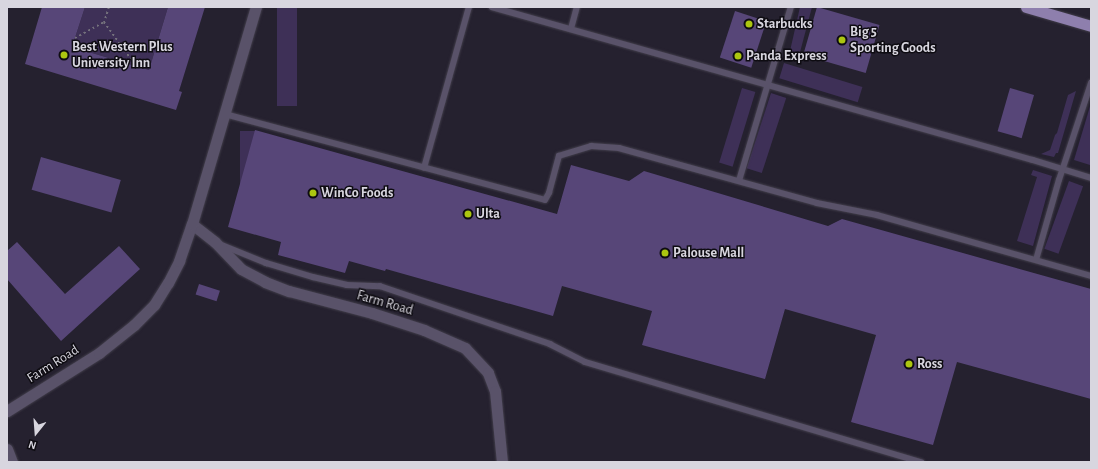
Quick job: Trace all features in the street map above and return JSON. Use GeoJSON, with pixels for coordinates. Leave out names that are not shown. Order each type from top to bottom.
{"type":"FeatureCollection","features":[{"type":"Feature","properties":{"kind":"main road"},"geometry":{"type":"LineString","coordinates":[[1026,7],[1091,26]]}},
{"type":"Feature","properties":{"kind":"street","name":"Farm Road"},"geometry":{"type":"LineString","coordinates":[[7,411],[99,353],[134,325],[154,305],[168,283],[179,261],[192,224],[256,7]]}},
{"type":"Feature","properties":{"kind":"street","name":"Farm Road"},"geometry":{"type":"LineString","coordinates":[[192,224],[214,242],[241,269],[271,284],[289,292],[372,313],[424,330],[465,348],[488,373],[495,391],[502,462]]}},
{"type":"Feature","properties":{"kind":"street"},"geometry":{"type":"LineString","coordinates":[[7,449],[12,462]]}},
{"type":"Feature","properties":{"kind":"lane"},"geometry":{"type":"LineString","coordinates":[[424,168],[469,7]]}},
{"type":"Feature","properties":{"kind":"lane"},"geometry":{"type":"LineString","coordinates":[[492,7],[1063,168],[1091,178]]}},
{"type":"Feature","properties":{"kind":"lane"},"geometry":{"type":"LineString","coordinates":[[571,29],[577,7]]}},
{"type":"Feature","properties":{"kind":"lane"},"geometry":{"type":"LineString","coordinates":[[739,181],[791,7]]}},
{"type":"Feature","properties":{"kind":"lane"},"geometry":{"type":"LineString","coordinates":[[1036,260],[1063,168],[1091,83]]}},
{"type":"Feature","properties":{"kind":"lane"},"geometry":{"type":"LineString","coordinates":[[225,114],[545,200],[549,193],[559,156],[591,146],[619,148],[844,210],[877,215],[1091,276]]}},
{"type":"Feature","properties":{"kind":"lane"},"geometry":{"type":"LineString","coordinates":[[214,242],[266,263],[313,277],[347,285],[380,286],[550,344],[585,362],[921,462]]}},
{"type":"Feature","properties":{"kind":"path"},"geometry":{"type":"LineString","coordinates":[[75,38],[104,22],[109,7]]}},
{"type":"Feature","properties":{"kind":"path"},"geometry":{"type":"LineString","coordinates":[[104,22],[136,66]]}},
{"type":"Feature","properties":{"kind":"shaded area"},"geometry":{"type":"Polygon","coordinates":[[[85,7],[168,7],[149,70],[72,47],[85,7]]]}},
{"type":"Feature","properties":{"kind":"shaded area"},"geometry":{"type":"Polygon","coordinates":[[[277,7],[297,7],[297,106],[277,106],[277,7]]]}},
{"type":"Feature","properties":{"kind":"shaded area"},"geometry":{"type":"Polygon","coordinates":[[[800,7],[812,7],[799,56],[790,51],[800,7]]]}},
{"type":"Feature","properties":{"kind":"shaded area"},"geometry":{"type":"Polygon","coordinates":[[[784,63],[862,87],[858,102],[779,78],[784,63]]]}},
{"type":"Feature","properties":{"kind":"shaded area"},"geometry":{"type":"Polygon","coordinates":[[[742,88],[755,92],[733,167],[719,163],[742,88]]]}},
{"type":"Feature","properties":{"kind":"shaded area"},"geometry":{"type":"Polygon","coordinates":[[[1076,91],[1058,153],[1056,153],[1054,157],[1041,154],[1050,150],[1057,133],[1068,95],[1076,91]]]}},
{"type":"Feature","properties":{"kind":"shaded area"},"geometry":{"type":"Polygon","coordinates":[[[771,93],[786,98],[762,173],[747,168],[771,93]]]}},
{"type":"Feature","properties":{"kind":"shaded area"},"geometry":{"type":"Polygon","coordinates":[[[1091,103],[1091,162],[1090,165],[1074,160],[1091,103]]]}},
{"type":"Feature","properties":{"kind":"shaded area"},"geometry":{"type":"Polygon","coordinates":[[[240,131],[258,131],[258,221],[240,221],[240,131]]]}},
{"type":"Feature","properties":{"kind":"shaded area"},"geometry":{"type":"Polygon","coordinates":[[[1033,170],[1052,176],[1033,246],[1017,241],[1037,177],[1031,175],[1033,170]]]}},
{"type":"Feature","properties":{"kind":"shaded area"},"geometry":{"type":"Polygon","coordinates":[[[1069,181],[1083,186],[1058,254],[1044,249],[1069,181]]]}},
{"type":"Feature","properties":{"kind":"building","name":"Best Western Plus University Inn"},"geometry":{"type":"Polygon","coordinates":[[[42,7],[85,7],[72,47],[149,70],[168,7],[205,7],[179,91],[182,92],[176,110],[25,64],[42,7]]]}},
{"type":"Feature","properties":{"kind":"building","name":"Big 5 Sporting Goods"},"geometry":{"type":"Polygon","coordinates":[[[817,7],[879,25],[866,73],[803,55],[817,7]]]}},
{"type":"Feature","properties":{"kind":"building"},"geometry":{"type":"Polygon","coordinates":[[[735,11],[766,21],[751,68],[720,58],[735,11]]]}},
{"type":"Feature","properties":{"kind":"building"},"geometry":{"type":"Polygon","coordinates":[[[1010,88],[1034,95],[1022,138],[998,131],[1010,88]]]}},
{"type":"Feature","properties":{"kind":"building"},"geometry":{"type":"Polygon","coordinates":[[[255,130],[557,214],[571,165],[629,181],[644,171],[828,226],[842,219],[1091,289],[1091,399],[957,362],[933,445],[851,422],[876,335],[785,309],[765,379],[642,345],[652,311],[562,286],[553,316],[386,269],[385,271],[349,261],[345,273],[278,255],[281,242],[228,227],[255,130]]]}},
{"type":"Feature","properties":{"kind":"building"},"geometry":{"type":"Polygon","coordinates":[[[41,157],[121,180],[111,213],[32,190],[41,157]]]}},
{"type":"Feature","properties":{"kind":"building"},"geometry":{"type":"Polygon","coordinates":[[[17,242],[65,294],[119,246],[140,269],[61,341],[7,279],[7,251],[17,242]]]}},
{"type":"Feature","properties":{"kind":"building"},"geometry":{"type":"Polygon","coordinates":[[[199,284],[220,291],[217,301],[196,294],[199,284]]]}},
{"type":"Feature","properties":{"kind":"place","name":"Starbucks"},"geometry":{"type":"Point","coordinates":[749,24]}},
{"type":"Feature","properties":{"kind":"place","name":"Big 5 Sporting Goods"},"geometry":{"type":"Point","coordinates":[842,40]}},
{"type":"Feature","properties":{"kind":"place","name":"Best Western Plus University Inn"},"geometry":{"type":"Point","coordinates":[64,55]}},
{"type":"Feature","properties":{"kind":"place","name":"Panda Express"},"geometry":{"type":"Point","coordinates":[738,56]}},
{"type":"Feature","properties":{"kind":"place","name":"WinCo Foods"},"geometry":{"type":"Point","coordinates":[313,193]}},
{"type":"Feature","properties":{"kind":"place","name":"Ulta"},"geometry":{"type":"Point","coordinates":[468,214]}},
{"type":"Feature","properties":{"kind":"place","name":"Palouse Mall"},"geometry":{"type":"Point","coordinates":[665,253]}},
{"type":"Feature","properties":{"kind":"place","name":"Ross"},"geometry":{"type":"Point","coordinates":[909,364]}}]}
